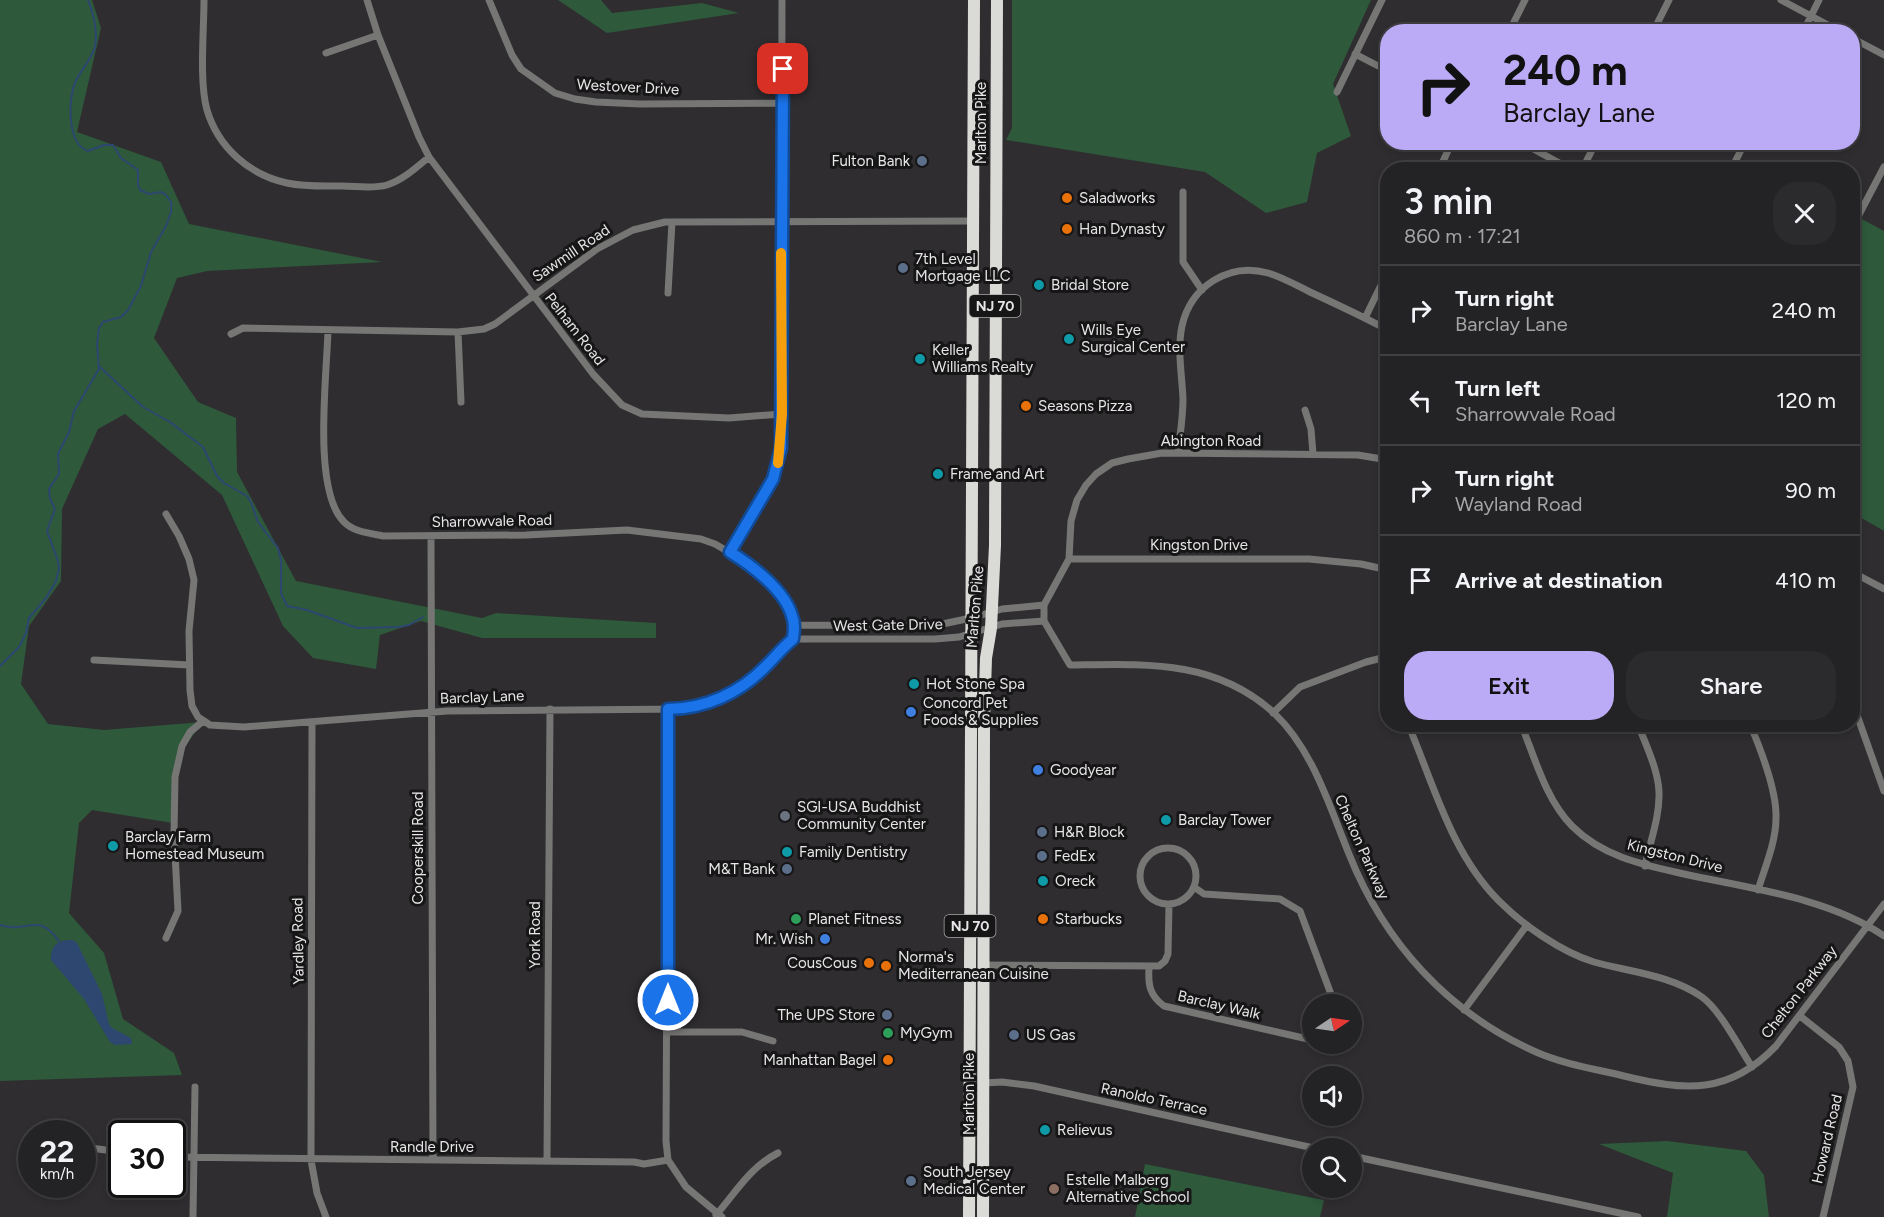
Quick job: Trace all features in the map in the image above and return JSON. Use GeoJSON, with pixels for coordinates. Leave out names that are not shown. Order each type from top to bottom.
{"type":"FeatureCollection","features":[{"type":"Feature","properties":{"kind":"highway","name":"Marlton Pike"},"geometry":{"type":"LineString","coordinates":[[969,1217],[981,631],[973,221],[974,0]]}},
{"type":"Feature","properties":{"kind":"highway","name":"Marlton Pike"},"geometry":{"type":"LineString","coordinates":[[983,1217],[986,658],[981,631],[981,615],[995,545],[997,0]]}},
{"type":"Feature","properties":{"kind":"highway"},"geometry":{"type":"LineString","coordinates":[[970,1108],[975,1111],[978,1119],[977,1217]]}},
{"type":"Feature","properties":{"kind":"street"},"geometry":{"type":"LineString","coordinates":[[204,0],[204,87],[207,109],[216,131],[228,149],[245,166],[286,183],[306,186],[370,186],[387,185],[429,157]]}},
{"type":"Feature","properties":{"kind":"street","name":"Pelham Road"},"geometry":{"type":"LineString","coordinates":[[367,0],[378,35],[429,157],[592,374],[622,405],[642,414],[729,417],[782,414]]}},
{"type":"Feature","properties":{"kind":"street","name":"Westover Drive"},"geometry":{"type":"LineString","coordinates":[[489,0],[512,55],[521,69],[555,93],[585,100],[640,104],[782,103]]}},
{"type":"Feature","properties":{"kind":"street"},"geometry":{"type":"LineString","coordinates":[[730,552],[775,475],[781,448],[782,0]]}},
{"type":"Feature","properties":{"kind":"street"},"geometry":{"type":"LineString","coordinates":[[1337,92],[1382,0]]}},
{"type":"Feature","properties":{"kind":"street"},"geometry":{"type":"LineString","coordinates":[[1513,24],[1525,0]]}},
{"type":"Feature","properties":{"kind":"street"},"geometry":{"type":"LineString","coordinates":[[1657,24],[1669,0]]}},
{"type":"Feature","properties":{"kind":"street"},"geometry":{"type":"LineString","coordinates":[[1781,0],[1827,24]]}},
{"type":"Feature","properties":{"kind":"street"},"geometry":{"type":"LineString","coordinates":[[1807,24],[1819,0]]}},
{"type":"Feature","properties":{"kind":"street"},"geometry":{"type":"LineString","coordinates":[[326,53],[378,35]]}},
{"type":"Feature","properties":{"kind":"street"},"geometry":{"type":"LineString","coordinates":[[1860,42],[1884,55]]}},
{"type":"Feature","properties":{"kind":"street"},"geometry":{"type":"LineString","coordinates":[[1355,54],[1380,67]]}},
{"type":"Feature","properties":{"kind":"street"},"geometry":{"type":"LineString","coordinates":[[1536,150],[1557,162]]}},
{"type":"Feature","properties":{"kind":"street"},"geometry":{"type":"LineString","coordinates":[[1860,213],[1884,167]]}},
{"type":"Feature","properties":{"kind":"street"},"geometry":{"type":"LineString","coordinates":[[1183,192],[1183,261],[1202,290]]}},
{"type":"Feature","properties":{"kind":"street","name":"Sawmill Road"},"geometry":{"type":"LineString","coordinates":[[231,334],[243,328],[458,332],[484,329],[495,324],[597,249],[617,237],[648,225],[672,222],[973,221]]}},
{"type":"Feature","properties":{"kind":"street"},"geometry":{"type":"LineString","coordinates":[[668,293],[672,222]]}},
{"type":"Feature","properties":{"kind":"street"},"geometry":{"type":"LineString","coordinates":[[1178,453],[1183,402],[1180,358],[1182,327],[1188,309],[1208,284],[1238,270],[1262,272],[1291,282],[1380,326]]}},
{"type":"Feature","properties":{"kind":"street"},"geometry":{"type":"LineString","coordinates":[[1365,318],[1380,287]]}},
{"type":"Feature","properties":{"kind":"street","name":"Sharrowvale Road"},"geometry":{"type":"LineString","coordinates":[[328,330],[324,444],[326,475],[335,507],[349,527],[383,536],[526,536],[627,530],[701,539],[746,562],[777,591],[790,609],[794,632]]}},
{"type":"Feature","properties":{"kind":"street"},"geometry":{"type":"LineString","coordinates":[[458,332],[461,402]]}},
{"type":"Feature","properties":{"kind":"street"},"geometry":{"type":"LineString","coordinates":[[1305,410],[1311,429],[1313,454]]}},
{"type":"Feature","properties":{"kind":"street","name":"Abington Road"},"geometry":{"type":"LineString","coordinates":[[1069,560],[1071,520],[1077,500],[1096,474],[1112,464],[1162,453],[1358,455],[1380,459]]}},
{"type":"Feature","properties":{"kind":"street"},"geometry":{"type":"LineString","coordinates":[[166,514],[189,559],[194,580],[189,631],[189,665],[192,706],[203,721],[190,732],[182,746],[175,777],[174,834],[178,911],[166,938]]}},
{"type":"Feature","properties":{"kind":"street","name":"Cooperskill Road"},"geometry":{"type":"LineString","coordinates":[[431,536],[433,1160]]}},
{"type":"Feature","properties":{"kind":"street","name":"Kingston Drive"},"geometry":{"type":"LineString","coordinates":[[1069,560],[1310,559],[1380,568]]}},
{"type":"Feature","properties":{"kind":"street"},"geometry":{"type":"LineString","coordinates":[[1044,613],[1069,560]]}},
{"type":"Feature","properties":{"kind":"street"},"geometry":{"type":"LineString","coordinates":[[1860,576],[1884,589]]}},
{"type":"Feature","properties":{"kind":"street"},"geometry":{"type":"LineString","coordinates":[[981,615],[1002,609],[1044,613]]}},
{"type":"Feature","properties":{"kind":"street"},"geometry":{"type":"LineString","coordinates":[[981,631],[1044,613]]}},
{"type":"Feature","properties":{"kind":"street","name":"Chelton Parkway"},"geometry":{"type":"LineString","coordinates":[[1044,613],[1070,665],[1146,665],[1190,669],[1228,683],[1273,713],[1286,726],[1304,751],[1316,774],[1360,881],[1380,918],[1419,969],[1464,1010],[1487,1026],[1536,1052],[1558,1060],[1678,1088],[1710,1085],[1726,1080],[1752,1067],[1776,1046],[1884,904]]}},
{"type":"Feature","properties":{"kind":"street","name":"West Gate Drive"},"geometry":{"type":"LineString","coordinates":[[794,632],[933,626],[981,615]]}},
{"type":"Feature","properties":{"kind":"street","name":"West Gate Drive"},"geometry":{"type":"LineString","coordinates":[[794,632],[935,639],[981,631]]}},
{"type":"Feature","properties":{"kind":"street","name":"Barclay Lane"},"geometry":{"type":"LineString","coordinates":[[203,721],[210,725],[229,727],[431,712],[684,709],[710,703],[731,693],[765,668],[794,632]]}},
{"type":"Feature","properties":{"kind":"street"},"geometry":{"type":"LineString","coordinates":[[94,660],[189,665]]}},
{"type":"Feature","properties":{"kind":"street"},"geometry":{"type":"LineString","coordinates":[[1273,713],[1300,687],[1366,662],[1380,661]]}},
{"type":"Feature","properties":{"kind":"street","name":"York Road"},"geometry":{"type":"LineString","coordinates":[[547,1161],[550,709]]}},
{"type":"Feature","properties":{"kind":"street"},"geometry":{"type":"LineString","coordinates":[[668,709],[666,1141],[668,1160],[686,1187],[718,1216],[752,1171],[778,1153]]}},
{"type":"Feature","properties":{"kind":"street","name":"Yardley Road"},"geometry":{"type":"LineString","coordinates":[[312,722],[311,1160],[317,1193],[326,1217]]}},
{"type":"Feature","properties":{"kind":"street"},"geometry":{"type":"LineString","coordinates":[[1860,723],[1884,791]]}},
{"type":"Feature","properties":{"kind":"street"},"geometry":{"type":"LineString","coordinates":[[1411,732],[1445,818],[1462,852],[1498,900],[1527,925],[1554,943],[1592,962],[1674,982],[1703,998],[1713,1008],[1752,1067]]}},
{"type":"Feature","properties":{"kind":"street","name":"Kingston Drive"},"geometry":{"type":"LineString","coordinates":[[1524,732],[1545,784],[1572,826],[1600,847],[1618,857],[1645,866],[1758,890],[1835,910],[1868,925],[1884,936]]}},
{"type":"Feature","properties":{"kind":"street"},"geometry":{"type":"LineString","coordinates":[[1641,732],[1656,772],[1659,790],[1659,806],[1645,866]]}},
{"type":"Feature","properties":{"kind":"street"},"geometry":{"type":"LineString","coordinates":[[1753,732],[1773,792],[1776,818],[1758,890]]}},
{"type":"Feature","properties":{"kind":"street"},"geometry":{"type":"LineString","coordinates":[[1170,848],[1178,849],[1187,855],[1196,872],[1194,887],[1184,899],[1168,904],[1152,899],[1142,885],[1141,868],[1146,858],[1152,853],[1159,849],[1170,848]]}},
{"type":"Feature","properties":{"kind":"street"},"geometry":{"type":"LineString","coordinates":[[1194,887],[1204,894],[1280,899],[1300,911],[1331,994]]}},
{"type":"Feature","properties":{"kind":"street"},"geometry":{"type":"LineString","coordinates":[[984,965],[1159,966],[1167,957],[1168,904]]}},
{"type":"Feature","properties":{"kind":"street"},"geometry":{"type":"LineString","coordinates":[[1464,1010],[1527,925]]}},
{"type":"Feature","properties":{"kind":"street","name":"Barclay Walk"},"geometry":{"type":"LineString","coordinates":[[1149,967],[1150,990],[1164,1006],[1302,1038]]}},
{"type":"Feature","properties":{"kind":"street","name":"Howard Road"},"geometry":{"type":"LineString","coordinates":[[1800,1016],[1834,1042],[1845,1054],[1851,1070],[1853,1087],[1823,1217]]}},
{"type":"Feature","properties":{"kind":"street"},"geometry":{"type":"LineString","coordinates":[[668,1032],[742,1032],[773,1041]]}},
{"type":"Feature","properties":{"kind":"street","name":"Ranoldo Terrace"},"geometry":{"type":"LineString","coordinates":[[984,1083],[1002,1082],[1034,1086],[1302,1145]]}},
{"type":"Feature","properties":{"kind":"street"},"geometry":{"type":"LineString","coordinates":[[193,1217],[195,1087]]}},
{"type":"Feature","properties":{"kind":"street","name":"Randle Drive"},"geometry":{"type":"LineString","coordinates":[[186,1158],[634,1162],[644,1164],[668,1160]]}},
{"type":"Feature","properties":{"kind":"street"},"geometry":{"type":"LineString","coordinates":[[1362,1158],[1638,1217]]}},
{"type":"Feature","properties":{"kind":"green space"},"geometry":{"type":"Polygon","coordinates":[[[0,0],[92,0],[101,28],[77,132],[161,162],[189,224],[382,262],[207,271],[177,278],[154,338],[198,402],[236,418],[237,472],[296,581],[482,618],[496,613],[656,623],[656,638],[482,638],[421,621],[380,635],[376,669],[313,658],[283,626],[222,495],[125,414],[98,429],[62,509],[61,581],[29,626],[21,684],[48,724],[104,730],[203,722],[180,753],[173,823],[92,810],[79,823],[69,913],[104,953],[123,1019],[174,1053],[182,1075],[0,1081],[0,0]]]}},
{"type":"Feature","properties":{"kind":"green space"},"geometry":{"type":"Polygon","coordinates":[[[558,0],[601,0],[612,13],[702,3],[739,13],[607,33],[558,0]]]}},
{"type":"Feature","properties":{"kind":"green space"},"geometry":{"type":"Polygon","coordinates":[[[1012,0],[1371,0],[1333,84],[1351,136],[1317,153],[1307,202],[1266,213],[1205,172],[1006,140],[1012,128],[1012,0]]]}},
{"type":"Feature","properties":{"kind":"green space"},"geometry":{"type":"Polygon","coordinates":[[[1860,218],[1884,231],[1884,531],[1860,517],[1860,218]]]}},
{"type":"Feature","properties":{"kind":"green space"},"geometry":{"type":"Polygon","coordinates":[[[1667,1141],[1746,1151],[1764,1175],[1769,1217],[1667,1217],[1673,1173],[1599,1144],[1667,1141]]]}},
{"type":"Feature","properties":{"kind":"green space"},"geometry":{"type":"Polygon","coordinates":[[[1145,1164],[1302,1196],[1302,1198],[1324,1200],[1320,1217],[1135,1217],[1145,1164]]]}},
{"type":"Feature","properties":{"kind":"water"},"geometry":{"type":"Polygon","coordinates":[[[64,940],[73,940],[77,943],[102,994],[109,1024],[131,1038],[132,1044],[115,1045],[110,1042],[84,999],[51,960],[54,946],[64,940]]]}},
{"type":"Feature","properties":{"kind":"waterway"},"geometry":{"type":"LineString","coordinates":[[0,666],[19,647],[26,633],[29,618],[46,598],[56,581],[58,561],[47,531],[55,509],[50,499],[49,489],[59,474],[58,454],[69,432],[74,411],[99,369],[97,344],[99,328],[103,322],[121,317],[128,310],[141,286],[151,252],[171,212],[171,202],[165,194],[161,192],[149,194],[140,190],[138,170],[121,158],[113,145],[104,145],[88,151],[76,140],[71,121],[71,100],[77,78],[91,56],[96,40],[95,23],[88,0]]}},
{"type":"Feature","properties":{"kind":"waterway"},"geometry":{"type":"LineString","coordinates":[[100,367],[143,407],[170,422],[203,447],[217,476],[224,483],[247,496],[258,522],[278,548],[281,560],[281,593],[287,606],[307,610],[357,628],[399,627],[409,625],[423,617]]}},
{"type":"Feature","properties":{"kind":"waterway"},"geometry":{"type":"LineString","coordinates":[[0,925],[9,927],[39,925],[52,933],[60,943]]}},
{"type":"Feature","properties":{"kind":"slow traffic"},"geometry":{"type":"LineString","coordinates":[[778,463],[782,414],[781,253]]}},
{"type":"Feature","properties":{"kind":"place","name":"Fulton Bank"},"geometry":{"type":"Point","coordinates":[922,161]}},
{"type":"Feature","properties":{"kind":"place","name":"Saladworks"},"geometry":{"type":"Point","coordinates":[1067,198]}},
{"type":"Feature","properties":{"kind":"place","name":"Han Dynasty"},"geometry":{"type":"Point","coordinates":[1067,229]}},
{"type":"Feature","properties":{"kind":"place","name":"7th Level Mortgage LLC"},"geometry":{"type":"Point","coordinates":[903,268]}},
{"type":"Feature","properties":{"kind":"place","name":"Bridal Store"},"geometry":{"type":"Point","coordinates":[1039,285]}},
{"type":"Feature","properties":{"kind":"place","name":"Wills Eye Surgical Center"},"geometry":{"type":"Point","coordinates":[1069,339]}},
{"type":"Feature","properties":{"kind":"place","name":"Keller Williams Realty"},"geometry":{"type":"Point","coordinates":[920,359]}},
{"type":"Feature","properties":{"kind":"place","name":"Seasons Pizza"},"geometry":{"type":"Point","coordinates":[1026,406]}},
{"type":"Feature","properties":{"kind":"place","name":"Frame and Art"},"geometry":{"type":"Point","coordinates":[938,474]}},
{"type":"Feature","properties":{"kind":"place","name":"Hot Stone Spa"},"geometry":{"type":"Point","coordinates":[914,684]}},
{"type":"Feature","properties":{"kind":"place","name":"Concord Pet Foods & Supplies"},"geometry":{"type":"Point","coordinates":[911,712]}},
{"type":"Feature","properties":{"kind":"place","name":"Goodyear"},"geometry":{"type":"Point","coordinates":[1038,770]}},
{"type":"Feature","properties":{"kind":"place","name":"SGI-USA Buddhist Community Center"},"geometry":{"type":"Point","coordinates":[785,816]}},
{"type":"Feature","properties":{"kind":"place","name":"Barclay Tower"},"geometry":{"type":"Point","coordinates":[1166,820]}},
{"type":"Feature","properties":{"kind":"place","name":"H&R Block"},"geometry":{"type":"Point","coordinates":[1042,832]}},
{"type":"Feature","properties":{"kind":"place","name":"Barclay Farm Homestead Museum"},"geometry":{"type":"Point","coordinates":[113,846]}},
{"type":"Feature","properties":{"kind":"place","name":"Family Dentistry"},"geometry":{"type":"Point","coordinates":[787,852]}},
{"type":"Feature","properties":{"kind":"place","name":"FedEx"},"geometry":{"type":"Point","coordinates":[1042,856]}},
{"type":"Feature","properties":{"kind":"place","name":"M&T Bank"},"geometry":{"type":"Point","coordinates":[787,869]}},
{"type":"Feature","properties":{"kind":"place","name":"Oreck"},"geometry":{"type":"Point","coordinates":[1043,881]}},
{"type":"Feature","properties":{"kind":"place","name":"Planet Fitness"},"geometry":{"type":"Point","coordinates":[796,919]}},
{"type":"Feature","properties":{"kind":"place","name":"Starbucks"},"geometry":{"type":"Point","coordinates":[1043,919]}},
{"type":"Feature","properties":{"kind":"place","name":"Mr. Wish"},"geometry":{"type":"Point","coordinates":[825,939]}},
{"type":"Feature","properties":{"kind":"place","name":"CousCous"},"geometry":{"type":"Point","coordinates":[869,963]}},
{"type":"Feature","properties":{"kind":"place","name":"Norma's Mediterranean Cuisine"},"geometry":{"type":"Point","coordinates":[886,966]}},
{"type":"Feature","properties":{"kind":"place","name":"The UPS Store"},"geometry":{"type":"Point","coordinates":[887,1015]}},
{"type":"Feature","properties":{"kind":"place","name":"MyGym"},"geometry":{"type":"Point","coordinates":[888,1033]}},
{"type":"Feature","properties":{"kind":"place","name":"US Gas"},"geometry":{"type":"Point","coordinates":[1014,1035]}},
{"type":"Feature","properties":{"kind":"place","name":"Manhattan Bagel"},"geometry":{"type":"Point","coordinates":[888,1060]}},
{"type":"Feature","properties":{"kind":"place","name":"Relievus"},"geometry":{"type":"Point","coordinates":[1045,1130]}},
{"type":"Feature","properties":{"kind":"place","name":"South Jersey Medical Center"},"geometry":{"type":"Point","coordinates":[911,1181]}},
{"type":"Feature","properties":{"kind":"place","name":"Estelle Malberg Alternative School"},"geometry":{"type":"Point","coordinates":[1054,1189]}},
{"type":"Feature","properties":{"kind":"route"},"geometry":{"type":"LineString","coordinates":[[668,1000],[668,709],[684,709],[710,703],[731,693],[765,668],[793,639],[793,616],[777,591],[746,562],[730,552],[773,479],[781,448],[783,69]]}}]}
